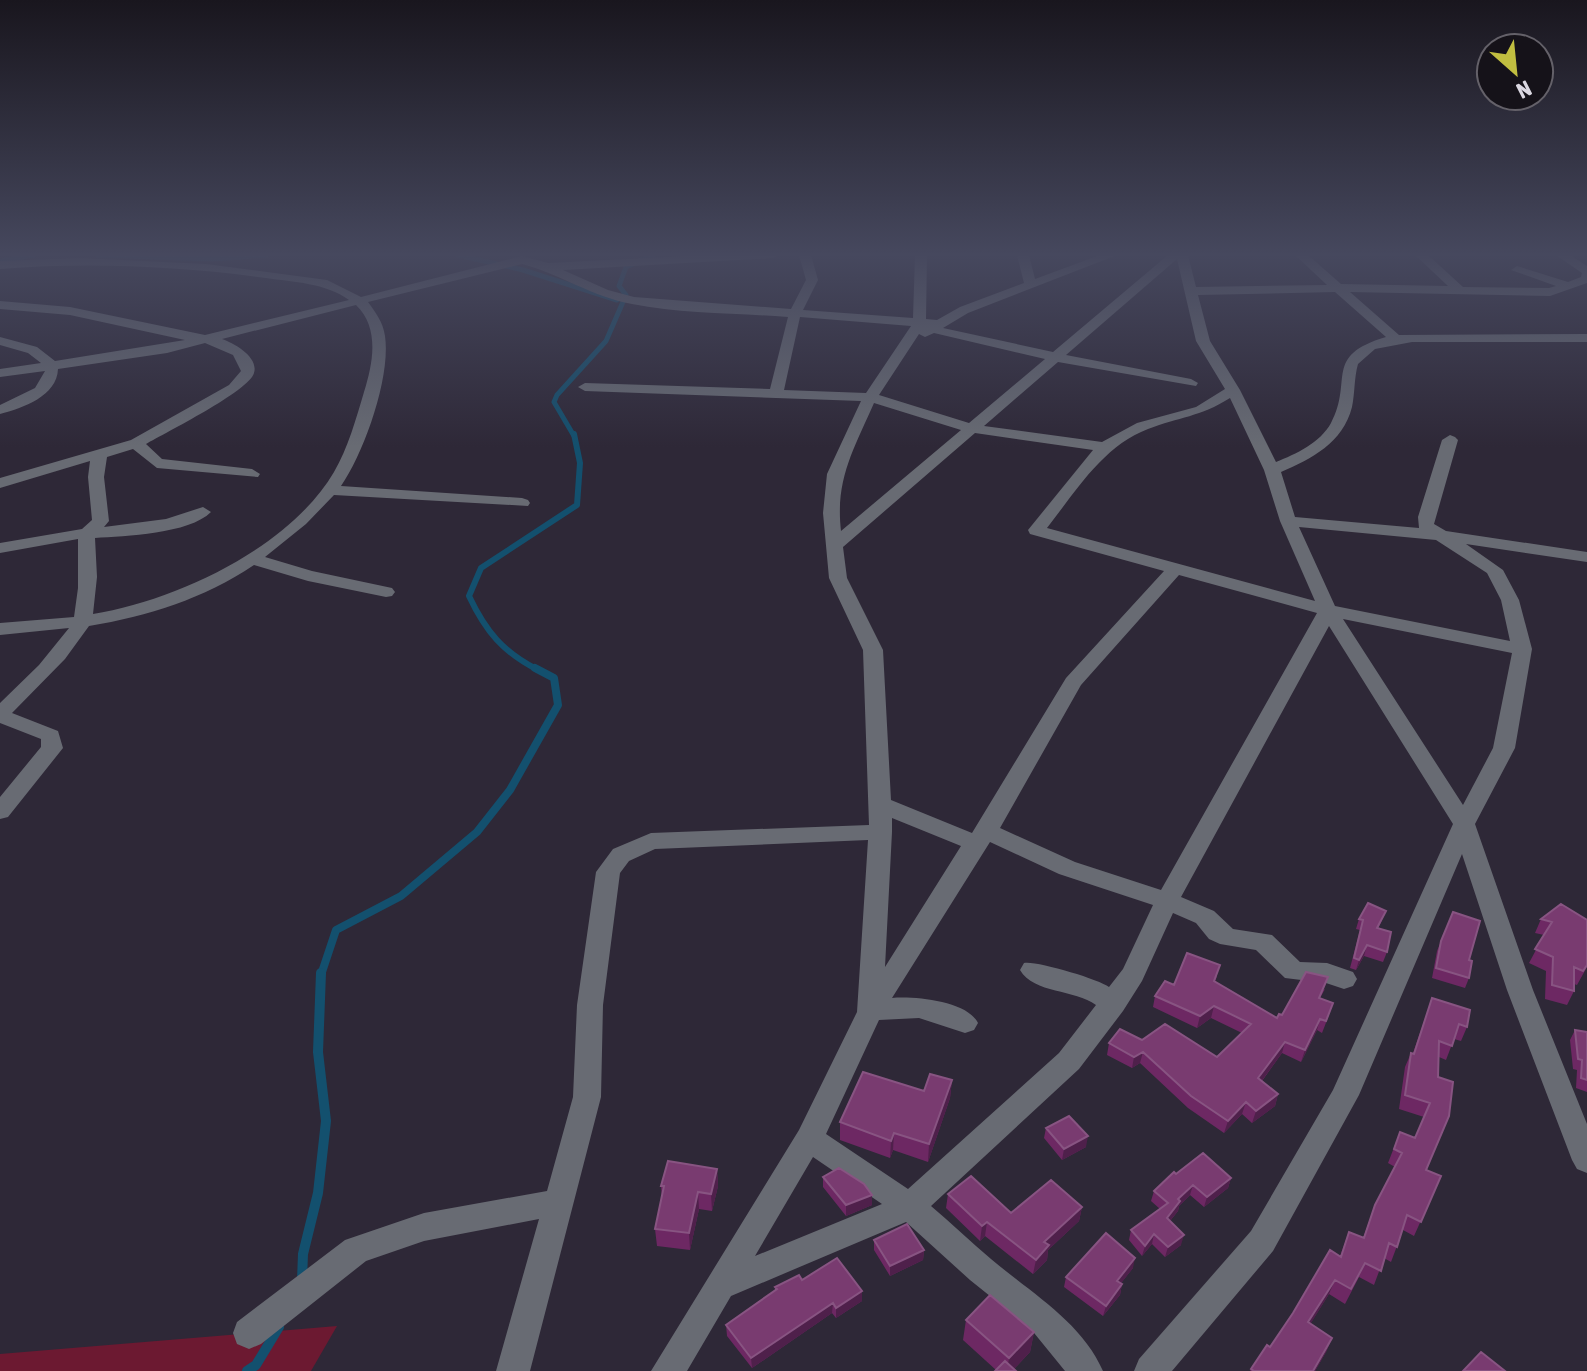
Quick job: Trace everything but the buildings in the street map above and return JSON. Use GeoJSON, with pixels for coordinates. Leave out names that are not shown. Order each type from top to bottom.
{"type":"FeatureCollection","features":[{"type":"Feature","properties":{"kind":"street"},"geometry":{"type":"LineString","coordinates":[[0,483],[136,443],[234,388],[248,372],[245,358],[230,347],[208,339],[186,337],[114,319]]}},
{"type":"Feature","properties":{"kind":"street"},"geometry":{"type":"LineString","coordinates":[[0,373],[119,358],[287,319]]}},
{"type":"Feature","properties":{"kind":"street"},"geometry":{"type":"LineString","coordinates":[[0,629],[81,623],[170,600],[212,583],[309,512],[340,475],[360,428],[380,362],[381,339],[375,319]]}},
{"type":"Feature","properties":{"kind":"street"},"geometry":{"type":"LineString","coordinates":[[777,391],[794,319]]}},
{"type":"Feature","properties":{"kind":"street"},"geometry":{"type":"LineString","coordinates":[[856,319],[928,326],[1054,356],[1191,383]]}},
{"type":"Feature","properties":{"kind":"street"},"geometry":{"type":"LineString","coordinates":[[927,319],[928,326]]}},
{"type":"Feature","properties":{"kind":"street"},"geometry":{"type":"LineString","coordinates":[[870,1012],[881,832],[873,650],[838,578],[831,513],[835,474],[870,397],[903,350],[928,326],[946,319]]}},
{"type":"Feature","properties":{"kind":"street"},"geometry":{"type":"LineString","coordinates":[[834,546],[1101,319]]}},
{"type":"Feature","properties":{"kind":"street"},"geometry":{"type":"LineString","coordinates":[[1198,319],[1203,341],[1233,390],[1272,470],[1288,521],[1328,610],[1464,824],[1520,990],[1587,1160]]}},
{"type":"Feature","properties":{"kind":"street"},"geometry":{"type":"LineString","coordinates":[[1372,319],[1397,340]]}},
{"type":"Feature","properties":{"kind":"street"},"geometry":{"type":"LineString","coordinates":[[1272,470],[1312,453],[1335,432],[1346,403],[1349,366],[1357,355],[1373,346],[1397,340],[1587,338]]}},
{"type":"Feature","properties":{"kind":"street"},"geometry":{"type":"LineString","coordinates":[[0,341],[34,349],[51,366],[49,381],[39,392],[0,410]]}},
{"type":"Feature","properties":{"kind":"street"},"geometry":{"type":"LineString","coordinates":[[585,387],[777,391],[870,397],[969,428],[1104,447]]}},
{"type":"Feature","properties":{"kind":"street"},"geometry":{"type":"LineString","coordinates":[[1233,390],[1201,410],[1142,426],[1104,447],[1036,530],[1328,610],[1522,649]]}},
{"type":"Feature","properties":{"kind":"street"},"geometry":{"type":"LineString","coordinates":[[1151,1371],[1262,1241],[1345,1095],[1464,824],[1504,748],[1522,649],[1510,600],[1494,570],[1468,550],[1426,526],[1426,517],[1450,440]]}},
{"type":"Feature","properties":{"kind":"street"},"geometry":{"type":"LineString","coordinates":[[136,443],[157,463],[252,474]]}},
{"type":"Feature","properties":{"kind":"street"},"geometry":{"type":"LineString","coordinates":[[86,534],[101,521],[96,477],[99,456]]}},
{"type":"Feature","properties":{"kind":"street"},"geometry":{"type":"LineString","coordinates":[[327,490],[522,503]]}},
{"type":"Feature","properties":{"kind":"street"},"geometry":{"type":"LineString","coordinates":[[0,548],[86,534],[156,527],[203,512]]}},
{"type":"Feature","properties":{"kind":"street"},"geometry":{"type":"LineString","coordinates":[[1288,521],[1437,535],[1587,557]]}},
{"type":"Feature","properties":{"kind":"street"},"geometry":{"type":"LineString","coordinates":[[0,812],[52,748],[51,736],[0,715],[23,694],[81,623],[89,570],[86,534]]}},
{"type":"Feature","properties":{"kind":"street"},"geometry":{"type":"LineString","coordinates":[[250,558],[308,576],[386,592]]}},
{"type":"Feature","properties":{"kind":"street"},"geometry":{"type":"LineString","coordinates":[[668,1371],[809,1139],[870,1012],[981,837],[1073,682],[1175,569]]}},
{"type":"Feature","properties":{"kind":"street"},"geometry":{"type":"LineString","coordinates":[[721,1285],[910,1206],[1069,1061],[1114,1004],[1133,974],[1167,901],[1328,610]]}},
{"type":"Feature","properties":{"kind":"street"},"geometry":{"type":"LineString","coordinates":[[879,804],[1167,901],[1205,917],[1218,933],[1229,938],[1263,941],[1294,971],[1327,973],[1344,979]]}},
{"type":"Feature","properties":{"kind":"street"},"geometry":{"type":"LineString","coordinates":[[513,1371],[587,1097],[590,1005],[608,872],[621,855],[651,841],[881,832]]}},
{"type":"Feature","properties":{"kind":"street"},"geometry":{"type":"LineString","coordinates":[[1033,970],[1054,980],[1092,988],[1114,1004]]}},
{"type":"Feature","properties":{"kind":"street"},"geometry":{"type":"LineString","coordinates":[[870,1012],[899,1005],[943,1011],[965,1023]]}},
{"type":"Feature","properties":{"kind":"street"},"geometry":{"type":"LineString","coordinates":[[809,1139],[910,1206],[981,1270],[1041,1317],[1086,1371]]}},
{"type":"Feature","properties":{"kind":"street"},"geometry":{"type":"LineString","coordinates":[[249,1333],[356,1250],[424,1227],[559,1202]]}},
{"type":"Feature","properties":{"kind":"shaded area"},"geometry":{"type":"Polygon","coordinates":[[[337,1326],[311,1371],[0,1371],[0,1354],[337,1326]]]}},
{"type":"Feature","properties":{"kind":"waterway"},"geometry":{"type":"LineString","coordinates":[[574,436],[554,402],[606,341],[616,319]]}},
{"type":"Feature","properties":{"kind":"waterway"},"geometry":{"type":"LineString","coordinates":[[538,670],[497,640],[469,596],[481,568],[577,505],[580,463],[574,434]]}},
{"type":"Feature","properties":{"kind":"waterway"},"geometry":{"type":"LineString","coordinates":[[321,975],[336,930],[401,896],[477,832],[510,790],[558,705],[554,678],[535,668]]}},
{"type":"Feature","properties":{"kind":"waterway"},"geometry":{"type":"LineString","coordinates":[[302,1280],[303,1254],[318,1193],[326,1121],[318,1052],[321,973]]}},
{"type":"Feature","properties":{"kind":"waterway"},"geometry":{"type":"LineString","coordinates":[[247,1371],[256,1365],[279,1327]]}}]}
